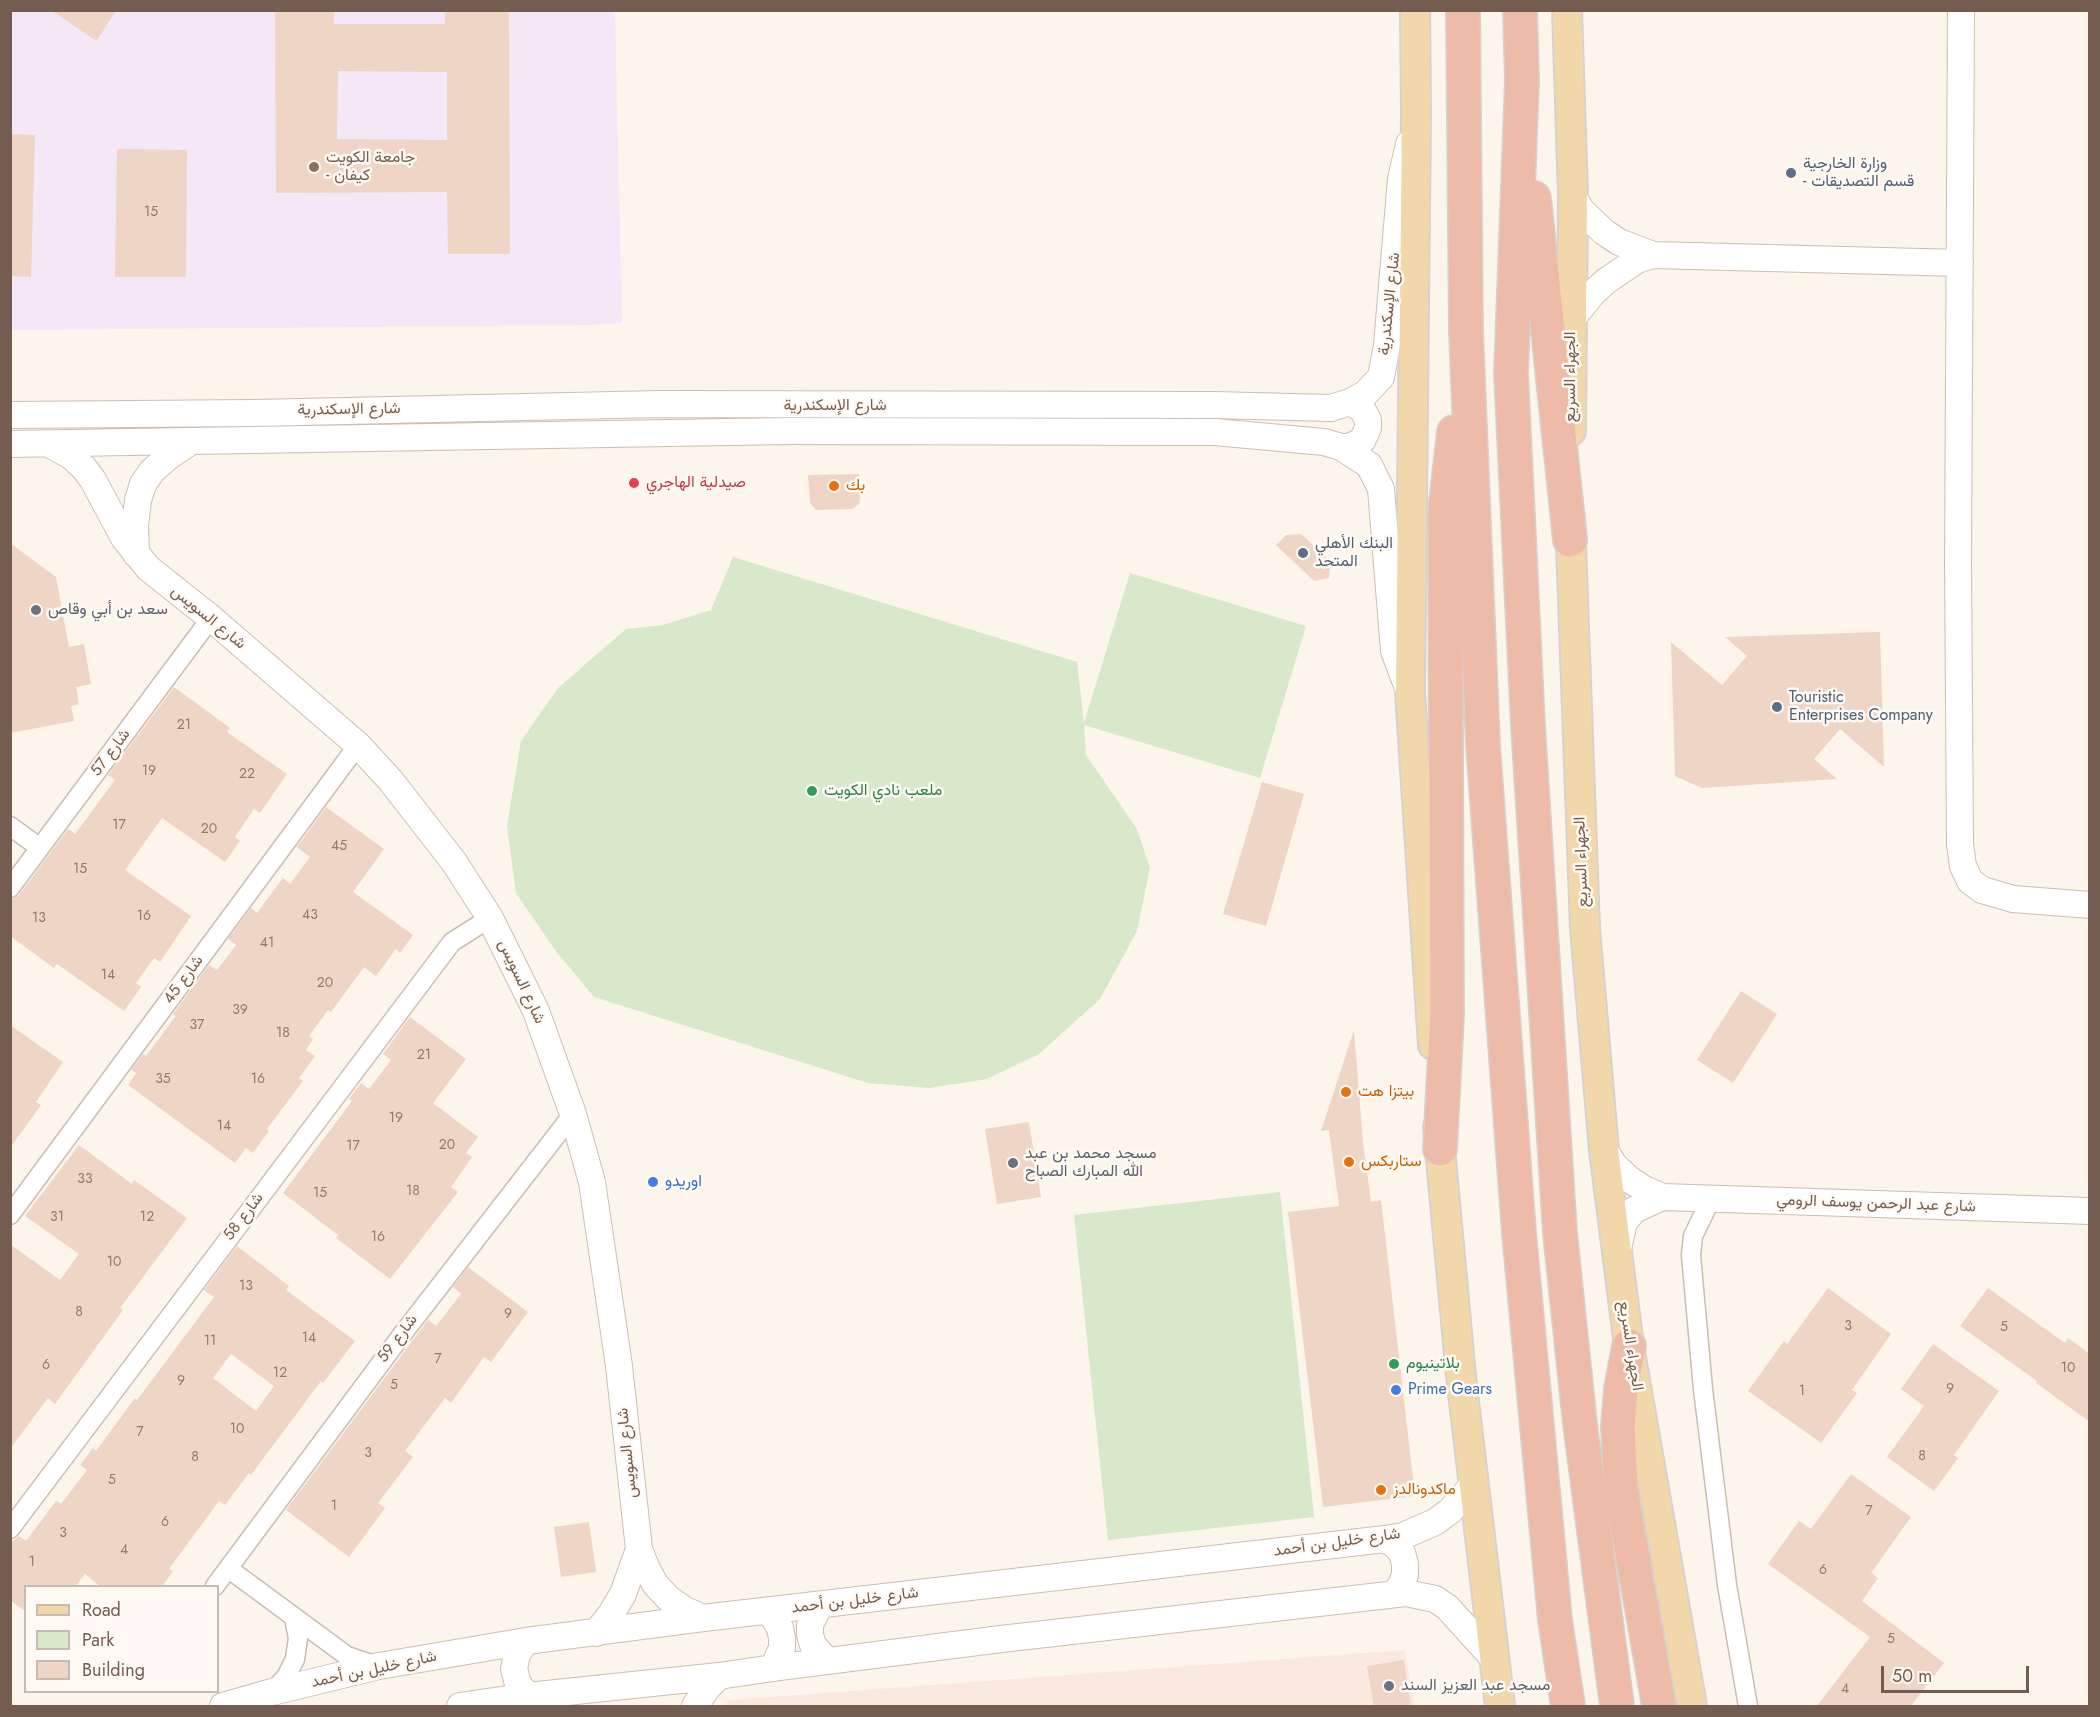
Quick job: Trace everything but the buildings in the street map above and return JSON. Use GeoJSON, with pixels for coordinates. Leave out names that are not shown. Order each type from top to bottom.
{"type":"FeatureCollection","features":[{"type":"Feature","properties":{"kind":"highway"},"geometry":{"type":"LineString","coordinates":[[1463,10],[1466,332],[1483,746],[1518,1222],[1555,1620],[1568,1707]]}},
{"type":"Feature","properties":{"kind":"highway"},"geometry":{"type":"LineString","coordinates":[[1520,10],[1522,80],[1511,373],[1528,726],[1560,1233],[1580,1424],[1617,1707]]}},
{"type":"Feature","properties":{"kind":"highway"},"geometry":{"type":"LineString","coordinates":[[1522,80],[1570,540]]}},
{"type":"Feature","properties":{"kind":"highway"},"geometry":{"type":"LineString","coordinates":[[1440,1149],[1447,1015],[1445,512],[1466,332]]}},
{"type":"Feature","properties":{"kind":"highway"},"geometry":{"type":"LineString","coordinates":[[1629,1346],[1621,1389],[1618,1426],[1620,1482],[1625,1523],[1659,1707]]}},
{"type":"Feature","properties":{"kind":"main road"},"geometry":{"type":"LineString","coordinates":[[1414,10],[1416,112],[1410,692],[1440,1149],[1461,1376],[1500,1707]]}},
{"type":"Feature","properties":{"kind":"main road","name":"الجهراء السريع"},"geometry":{"type":"LineString","coordinates":[[1567,10],[1573,196],[1570,540],[1585,929],[1604,1150],[1616,1257],[1629,1346],[1692,1707]]}},
{"type":"Feature","properties":{"kind":"street"},"geometry":{"type":"LineString","coordinates":[[1961,10],[1959,620],[1960,844],[1963,866],[1971,881],[1982,890],[2013,899],[2090,905]]}},
{"type":"Feature","properties":{"kind":"street","name":"شارع الإسكندرية"},"geometry":{"type":"LineString","coordinates":[[10,415],[659,405],[1214,405],[1330,408],[1350,402],[1365,394],[1381,377],[1387,345],[1401,179],[1416,112]]}},
{"type":"Feature","properties":{"kind":"street"},"geometry":{"type":"LineString","coordinates":[[1573,196],[1586,216],[1604,232],[1619,242],[1653,255]]}},
{"type":"Feature","properties":{"kind":"street"},"geometry":{"type":"LineString","coordinates":[[1571,320],[1606,281],[1637,260],[1653,255],[1960,263]]}},
{"type":"Feature","properties":{"kind":"street"},"geometry":{"type":"LineString","coordinates":[[1341,447],[1349,447],[1362,441],[1368,428],[1366,414],[1350,402]]}},
{"type":"Feature","properties":{"kind":"street"},"geometry":{"type":"LineString","coordinates":[[659,405],[659,433]]}},
{"type":"Feature","properties":{"kind":"street"},"geometry":{"type":"LineString","coordinates":[[694,406],[695,432]]}},
{"type":"Feature","properties":{"kind":"street","name":"شارع الإسكندرية"},"geometry":{"type":"LineString","coordinates":[[10,444],[695,432],[1215,432],[1324,442],[1341,447],[1369,465],[1381,489],[1394,651],[1410,692]]}},
{"type":"Feature","properties":{"kind":"street"},"geometry":{"type":"LineString","coordinates":[[136,554],[137,509],[143,484],[152,471],[168,456],[190,442]]}},
{"type":"Feature","properties":{"kind":"street","name":"شارع السويس"},"geometry":{"type":"LineString","coordinates":[[51,445],[71,456],[84,468],[93,480],[124,538],[136,554],[161,579],[211,618],[358,745],[391,781],[454,862],[490,918],[536,1011],[573,1114],[592,1182],[619,1366],[639,1549],[646,1568],[656,1584],[677,1604],[703,1618]]}},
{"type":"Feature","properties":{"kind":"street","name":"شارع 57"},"geometry":{"type":"LineString","coordinates":[[10,888],[211,618]]}},
{"type":"Feature","properties":{"kind":"street","name":"شارع 45"},"geometry":{"type":"LineString","coordinates":[[10,1215],[358,745]]}},
{"type":"Feature","properties":{"kind":"street"},"geometry":{"type":"LineString","coordinates":[[10,826],[40,848]]}},
{"type":"Feature","properties":{"kind":"street","name":"شارع 58"},"geometry":{"type":"LineString","coordinates":[[10,1529],[452,942],[490,918]]}},
{"type":"Feature","properties":{"kind":"street","name":"شارع 59"},"geometry":{"type":"LineString","coordinates":[[217,1585],[401,1336],[573,1114]]}},
{"type":"Feature","properties":{"kind":"street","name":"شارع عبد الرحمن يوسف الرومي"},"geometry":{"type":"LineString","coordinates":[[1604,1150],[1615,1166],[1629,1179],[1662,1197],[2090,1211]]}},
{"type":"Feature","properties":{"kind":"street","name":"شارع عبد الرحمن يوسف الرومي"},"geometry":{"type":"LineString","coordinates":[[1616,1257],[1624,1222],[1634,1210],[1662,1197]]}},
{"type":"Feature","properties":{"kind":"street"},"geometry":{"type":"LineString","coordinates":[[1711,1199],[1693,1236],[1691,1256],[1703,1389],[1727,1585],[1748,1707]]}},
{"type":"Feature","properties":{"kind":"street","name":"شارع خليل بن أحمد"},"geometry":{"type":"LineString","coordinates":[[223,1707],[272,1692],[379,1666],[526,1641],[1403,1536],[1435,1522],[1456,1505],[1474,1484]]}},
{"type":"Feature","properties":{"kind":"street"},"geometry":{"type":"LineString","coordinates":[[1385,1539],[1402,1553],[1405,1564],[1405,1575],[1394,1594]]}},
{"type":"Feature","properties":{"kind":"street","name":"شارع السويس"},"geometry":{"type":"LineString","coordinates":[[596,1633],[623,1594],[639,1549]]}},
{"type":"Feature","properties":{"kind":"street"},"geometry":{"type":"LineString","coordinates":[[229,1569],[347,1656],[379,1666]]}},
{"type":"Feature","properties":{"kind":"street"},"geometry":{"type":"LineString","coordinates":[[460,1707],[528,1696],[719,1676],[827,1661],[1394,1594],[1421,1595],[1435,1599],[1447,1607],[1495,1660]]}},
{"type":"Feature","properties":{"kind":"street"},"geometry":{"type":"LineString","coordinates":[[819,1606],[810,1625],[810,1635],[819,1654],[827,1661]]}},
{"type":"Feature","properties":{"kind":"street"},"geometry":{"type":"LineString","coordinates":[[766,1611],[780,1628],[782,1638],[782,1648],[773,1668]]}},
{"type":"Feature","properties":{"kind":"street"},"geometry":{"type":"LineString","coordinates":[[272,1692],[286,1677],[295,1659],[297,1638],[294,1618]]}},
{"type":"Feature","properties":{"kind":"street"},"geometry":{"type":"LineString","coordinates":[[526,1641],[517,1654],[514,1669],[518,1684],[528,1696]]}},
{"type":"Feature","properties":{"kind":"street"},"geometry":{"type":"LineString","coordinates":[[694,1707],[719,1676]]}},
{"type":"Feature","properties":{"kind":"street"},"geometry":{"type":"LineString","coordinates":[[607,1688],[633,1707]]}},
{"type":"Feature","properties":{"kind":"shaded area","name":"جامعة الكويت - كيفان"},"geometry":{"type":"Polygon","coordinates":[[[10,11],[615,11],[622,323],[11,330],[10,11]]]}},
{"type":"Feature","properties":{"kind":"shaded area"},"geometry":{"type":"Polygon","coordinates":[[[1405,1650],[1415,1706],[723,1706],[730,1700],[1405,1650]]]}},
{"type":"Feature","properties":{"kind":"green space","name":"ملعب نادي الكويت"},"geometry":{"type":"Polygon","coordinates":[[[733,557],[1077,662],[1084,723],[1130,573],[1306,626],[1260,778],[1084,725],[1086,755],[1137,829],[1150,868],[1137,931],[1100,999],[1039,1054],[987,1079],[929,1088],[868,1083],[594,997],[555,950],[516,893],[507,826],[521,741],[558,688],[626,629],[663,625],[711,610],[733,557]]]}},
{"type":"Feature","properties":{"kind":"green space"},"geometry":{"type":"Polygon","coordinates":[[[1280,1192],[1314,1517],[1108,1540],[1074,1215],[1280,1192]]]}},
{"type":"Feature","properties":{"kind":"place","name":"جامعة الكويت - كيفان"},"geometry":{"type":"Point","coordinates":[314,167]}},
{"type":"Feature","properties":{"kind":"place","name":"وزارة الخارجية - قسم التصديقات"},"geometry":{"type":"Point","coordinates":[1791,173]}},
{"type":"Feature","properties":{"kind":"place","name":"صيدلية الهاجري"},"geometry":{"type":"Point","coordinates":[634,483]}},
{"type":"Feature","properties":{"kind":"place","name":"بك"},"geometry":{"type":"Point","coordinates":[834,486]}},
{"type":"Feature","properties":{"kind":"place","name":"البنك الأهلي المتحد"},"geometry":{"type":"Point","coordinates":[1303,553]}},
{"type":"Feature","properties":{"kind":"place","name":"سعد بن أبي وقاص"},"geometry":{"type":"Point","coordinates":[36,610]}},
{"type":"Feature","properties":{"kind":"place","name":"Touristic Enterprises Company"},"geometry":{"type":"Point","coordinates":[1777,707]}},
{"type":"Feature","properties":{"kind":"place","name":"ملعب نادي الكويت"},"geometry":{"type":"Point","coordinates":[812,791]}},
{"type":"Feature","properties":{"kind":"place","name":"بيتزا هت"},"geometry":{"type":"Point","coordinates":[1346,1092]}},
{"type":"Feature","properties":{"kind":"place","name":"ستاربكس"},"geometry":{"type":"Point","coordinates":[1349,1162]}},
{"type":"Feature","properties":{"kind":"place","name":"مسجد محمد بن عبد الله المبارك الصباح"},"geometry":{"type":"Point","coordinates":[1013,1163]}},
{"type":"Feature","properties":{"kind":"place","name":"اوريدو"},"geometry":{"type":"Point","coordinates":[653,1182]}},
{"type":"Feature","properties":{"kind":"place","name":"بلاتينيوم"},"geometry":{"type":"Point","coordinates":[1394,1364]}},
{"type":"Feature","properties":{"kind":"place","name":"Prime Gears"},"geometry":{"type":"Point","coordinates":[1396,1390]}},
{"type":"Feature","properties":{"kind":"place","name":"ماكدونالدز"},"geometry":{"type":"Point","coordinates":[1381,1490]}},
{"type":"Feature","properties":{"kind":"place","name":"مسجد عبد العزيز السند"},"geometry":{"type":"Point","coordinates":[1389,1686]}}]}
